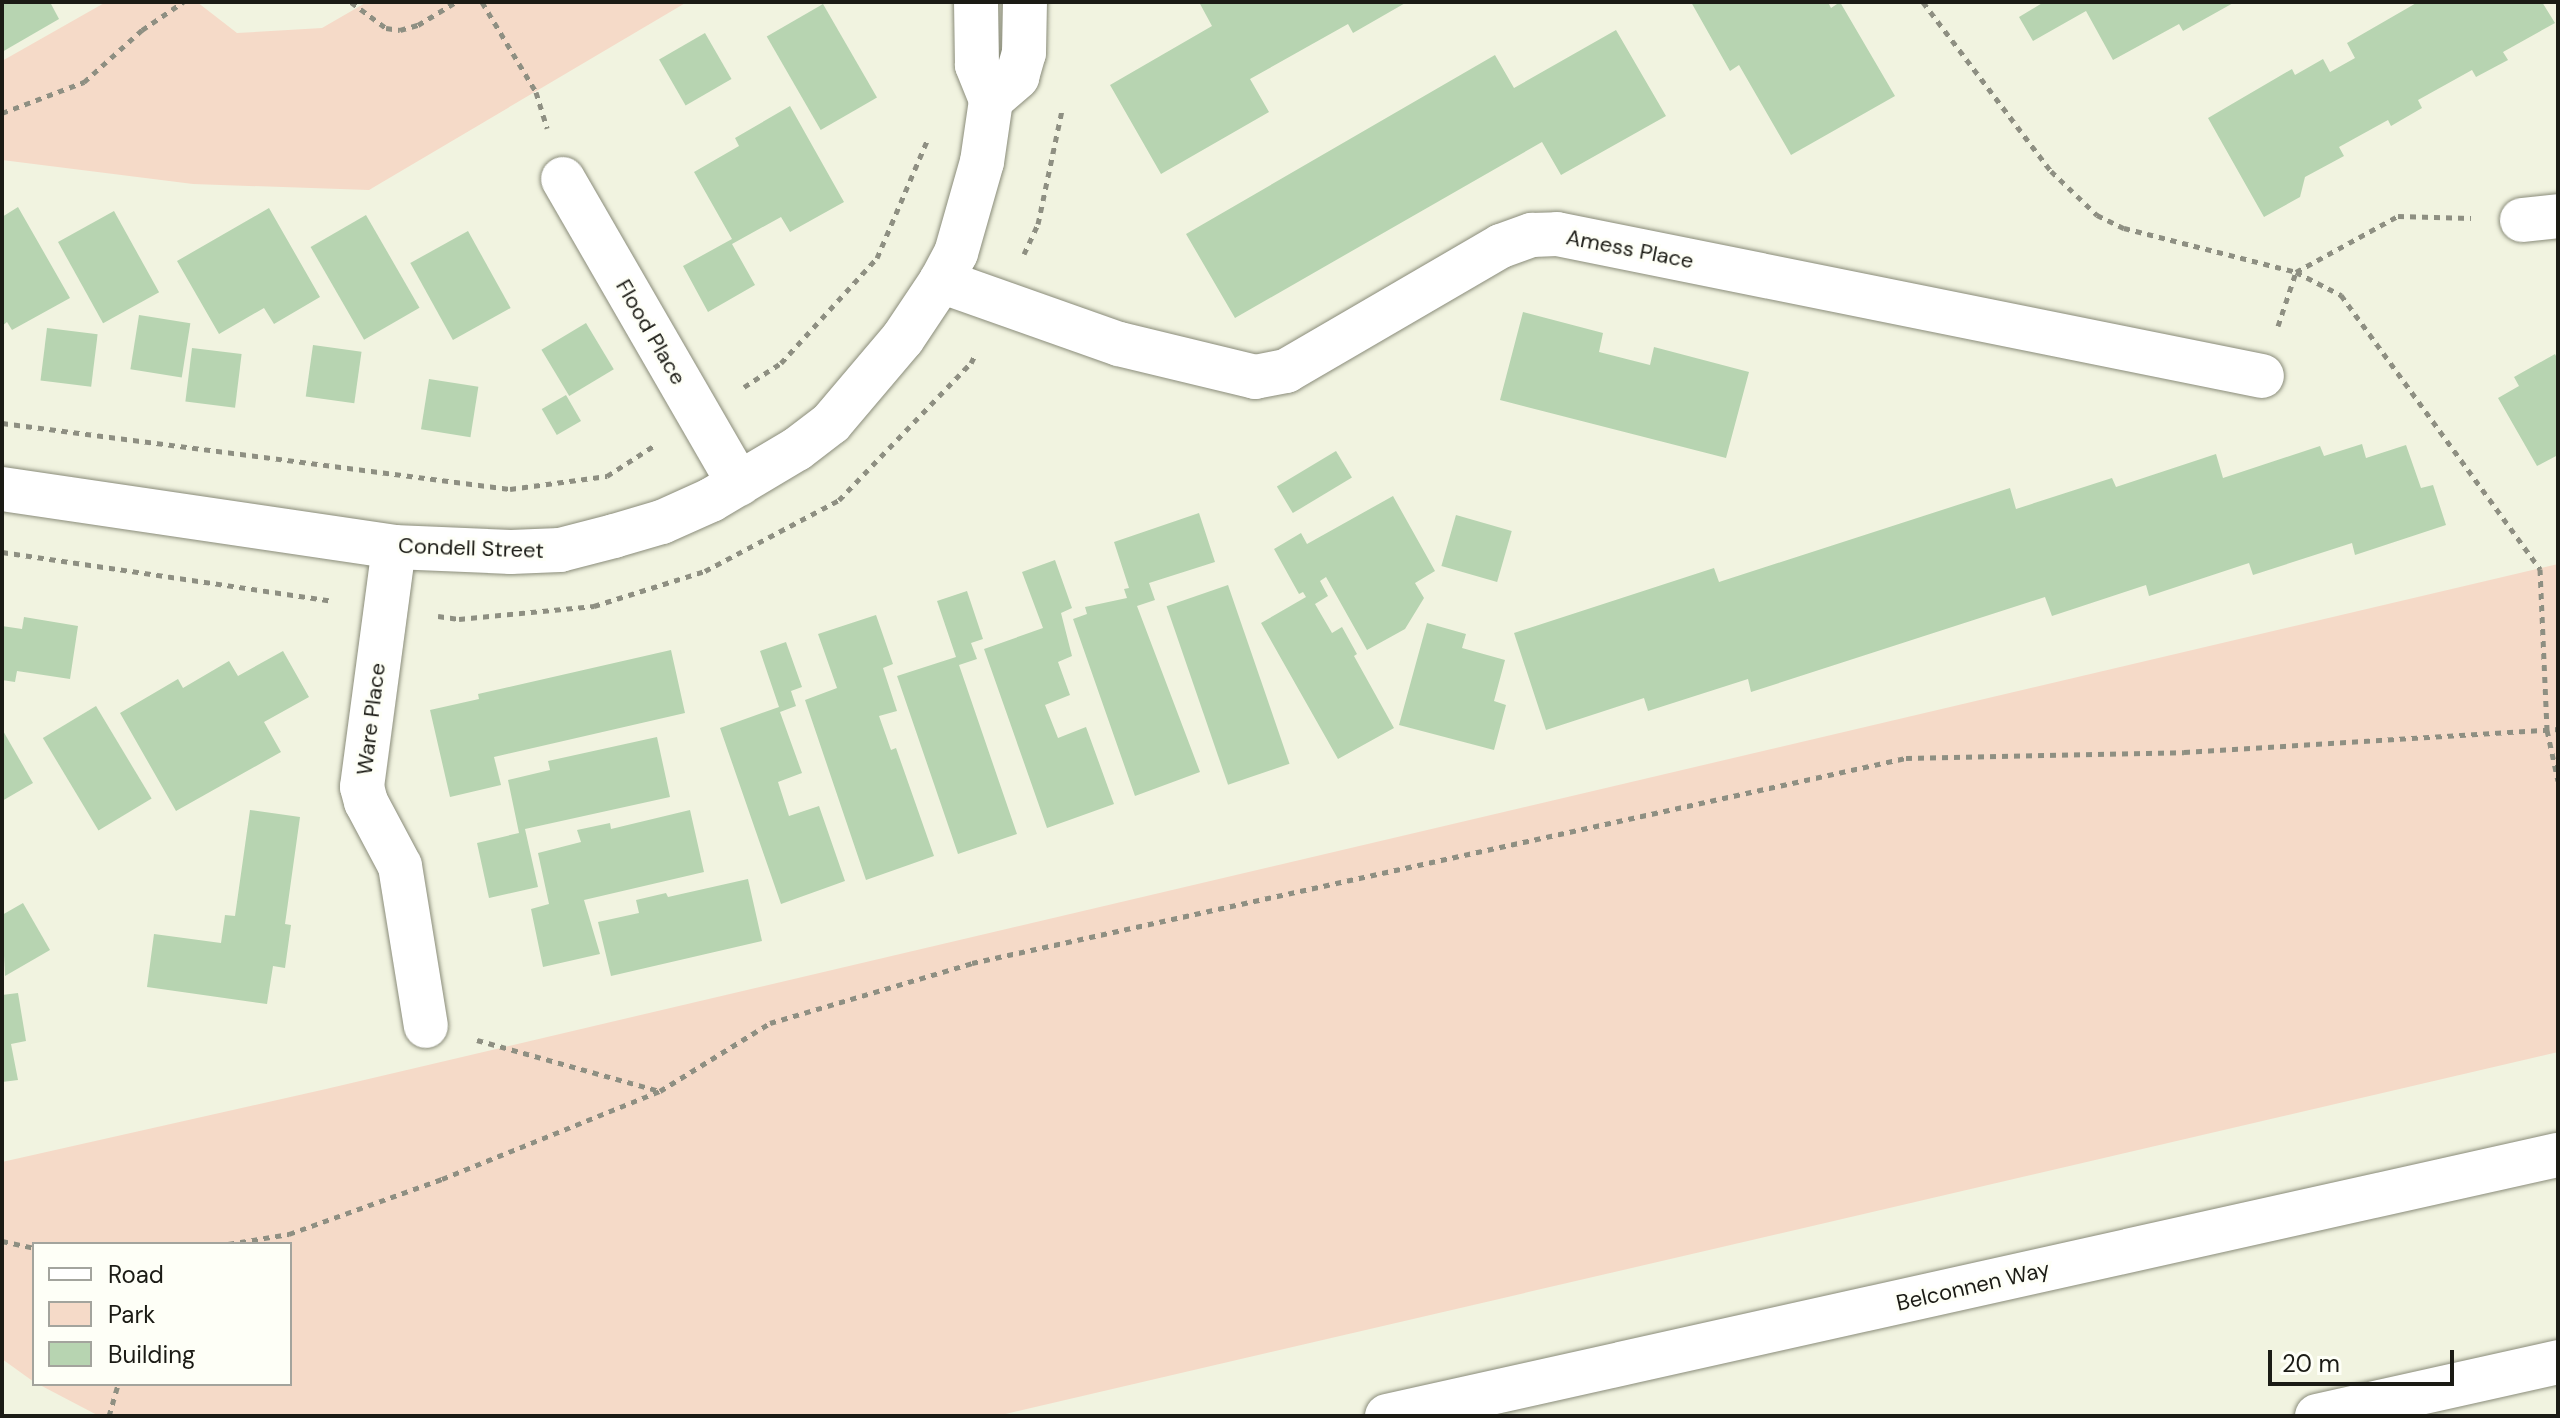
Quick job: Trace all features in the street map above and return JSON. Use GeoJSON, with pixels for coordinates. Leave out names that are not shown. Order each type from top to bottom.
{"type":"FeatureCollection","features":[{"type":"Feature","properties":{"kind":"street","name":"Condell Street"},"geometry":{"type":"LineString","coordinates":[[2,489],[394,547],[511,552],[560,550],[662,522],[739,484],[831,423],[903,338],[956,253],[982,162],[991,100],[977,65],[976,2]]}},
{"type":"Feature","properties":{"kind":"street"},"geometry":{"type":"LineString","coordinates":[[991,100],[1017,77],[1024,53],[1025,2]]}},
{"type":"Feature","properties":{"kind":"street","name":"Flood Place"},"geometry":{"type":"LineString","coordinates":[[563,179],[739,484]]}},
{"type":"Feature","properties":{"kind":"street","name":"Amess Place"},"geometry":{"type":"LineString","coordinates":[[941,281],[1119,344],[1255,377],[1286,371],[1501,246],[1532,235],[1557,234],[2262,376]]}},
{"type":"Feature","properties":{"kind":"street","name":"Ware Place"},"geometry":{"type":"LineString","coordinates":[[394,547],[362,787],[366,802],[400,866],[426,1026]]}},
{"type":"Feature","properties":{"kind":"street","name":"Belconnen Way"},"geometry":{"type":"LineString","coordinates":[[1387,1416],[2558,1155]]}},
{"type":"Feature","properties":{"kind":"street"},"geometry":{"type":"LineString","coordinates":[[2317,1416],[2558,1362]]}},
{"type":"Feature","properties":{"kind":"path"},"geometry":{"type":"LineString","coordinates":[[2,113],[84,82],[142,30],[183,2]]}},
{"type":"Feature","properties":{"kind":"path"},"geometry":{"type":"LineString","coordinates":[[351,2],[386,28],[400,30],[418,25],[456,2]]}},
{"type":"Feature","properties":{"kind":"path"},"geometry":{"type":"LineString","coordinates":[[482,2],[536,92],[563,179]]}},
{"type":"Feature","properties":{"kind":"path"},"geometry":{"type":"LineString","coordinates":[[2,552],[459,619],[594,606],[715,566],[839,500],[971,363],[1038,224],[1063,102]]}},
{"type":"Feature","properties":{"kind":"path"},"geometry":{"type":"LineString","coordinates":[[2,423],[510,489],[607,476],[781,363],[877,258],[932,129]]}},
{"type":"Feature","properties":{"kind":"path"},"geometry":{"type":"LineString","coordinates":[[2262,376],[2296,272],[2398,216],[2540,218]]}},
{"type":"Feature","properties":{"kind":"path"},"geometry":{"type":"LineString","coordinates":[[240,1242],[289,1234],[442,1179],[660,1091],[770,1023],[972,963],[1906,758],[2184,752],[2558,729]]}},
{"type":"Feature","properties":{"kind":"path"},"geometry":{"type":"LineString","coordinates":[[2547,730],[2558,781]]}},
{"type":"Feature","properties":{"kind":"path"},"geometry":{"type":"LineString","coordinates":[[426,1026],[660,1091]]}},
{"type":"Feature","properties":{"kind":"path"},"geometry":{"type":"LineString","coordinates":[[2,1241],[32,1248]]}},
{"type":"Feature","properties":{"kind":"path"},"geometry":{"type":"LineString","coordinates":[[109,1416],[117,1386]]}},
{"type":"Feature","properties":{"kind":"green space"},"geometry":{"type":"Polygon","coordinates":[[[106,2],[197,2],[237,33],[322,28],[367,2],[687,2],[369,190],[193,184],[2,160],[2,61],[106,2]]]}},
{"type":"Feature","properties":{"kind":"green space"},"geometry":{"type":"Polygon","coordinates":[[[2558,564],[2558,1052],[997,1416],[99,1416],[42,1386],[292,1386],[292,1242],[32,1242],[32,1381],[2,1359],[2,1162],[326,1089],[2558,564]]]}},
{"type":"Feature","properties":{"kind":"building"},"geometry":{"type":"Polygon","coordinates":[[[2,2],[50,2],[59,19],[2,52],[2,2]]]}},
{"type":"Feature","properties":{"kind":"building"},"geometry":{"type":"Polygon","coordinates":[[[1199,2],[1407,2],[1353,33],[1348,24],[1250,79],[1269,112],[1161,174],[1110,85],[1212,26],[1199,2]]]}},
{"type":"Feature","properties":{"kind":"building"},"geometry":{"type":"Polygon","coordinates":[[[1691,2],[1828,2],[1831,8],[1840,2],[1895,96],[1791,155],[1739,65],[1730,71],[1691,2]]]}},
{"type":"Feature","properties":{"kind":"building"},"geometry":{"type":"Polygon","coordinates":[[[2044,2],[2235,2],[2183,31],[2179,24],[2113,60],[2086,11],[2033,41],[2019,17],[2044,2]]]}},
{"type":"Feature","properties":{"kind":"building"},"geometry":{"type":"Polygon","coordinates":[[[2418,2],[2542,2],[2555,23],[2503,52],[2508,60],[2476,77],[2472,70],[2418,100],[2422,108],[2391,126],[2388,120],[2339,147],[2344,156],[2305,177],[2300,197],[2264,217],[2208,118],[2292,69],[2295,75],[2323,59],[2330,72],[2355,58],[2347,43],[2418,2]]]}},
{"type":"Feature","properties":{"kind":"building"},"geometry":{"type":"Polygon","coordinates":[[[823,4],[877,98],[821,130],[767,36],[823,4]]]}},
{"type":"Feature","properties":{"kind":"building"},"geometry":{"type":"Polygon","coordinates":[[[1616,30],[1666,116],[1561,175],[1542,142],[1235,318],[1186,234],[1495,55],[1514,88],[1616,30]]]}},
{"type":"Feature","properties":{"kind":"building"},"geometry":{"type":"Polygon","coordinates":[[[705,33],[732,79],[686,105],[659,60],[705,33]]]}},
{"type":"Feature","properties":{"kind":"building"},"geometry":{"type":"Polygon","coordinates":[[[790,106],[844,202],[790,232],[781,217],[732,244],[755,285],[708,312],[683,266],[732,239],[694,172],[739,146],[735,138],[790,106]]]}},
{"type":"Feature","properties":{"kind":"building"},"geometry":{"type":"Polygon","coordinates":[[[18,207],[70,298],[12,330],[7,322],[2,326],[2,217],[18,207]]]}},
{"type":"Feature","properties":{"kind":"building"},"geometry":{"type":"Polygon","coordinates":[[[269,208],[320,297],[274,324],[264,308],[219,334],[177,261],[269,208]]]}},
{"type":"Feature","properties":{"kind":"building"},"geometry":{"type":"Polygon","coordinates":[[[114,211],[159,292],[103,323],[58,242],[114,211]]]}},
{"type":"Feature","properties":{"kind":"building"},"geometry":{"type":"Polygon","coordinates":[[[366,215],[420,308],[364,340],[311,247],[366,215]]]}},
{"type":"Feature","properties":{"kind":"building"},"geometry":{"type":"Polygon","coordinates":[[[468,231],[511,308],[453,340],[410,263],[468,231]]]}},
{"type":"Feature","properties":{"kind":"building"},"geometry":{"type":"Polygon","coordinates":[[[1523,312],[1603,333],[1599,352],[1650,365],[1654,347],[1749,372],[1726,458],[1500,400],[1523,312]]]}},
{"type":"Feature","properties":{"kind":"building"},"geometry":{"type":"Polygon","coordinates":[[[139,315],[190,323],[182,377],[130,369],[139,315]]]}},
{"type":"Feature","properties":{"kind":"building"},"geometry":{"type":"Polygon","coordinates":[[[586,323],[614,369],[569,396],[541,350],[586,323]]]}},
{"type":"Feature","properties":{"kind":"building"},"geometry":{"type":"Polygon","coordinates":[[[47,328],[98,334],[91,387],[41,381],[47,328]]]}},
{"type":"Feature","properties":{"kind":"building"},"geometry":{"type":"Polygon","coordinates":[[[313,345],[362,352],[354,403],[306,396],[313,345]]]}},
{"type":"Feature","properties":{"kind":"building"},"geometry":{"type":"Polygon","coordinates":[[[192,348],[242,354],[235,408],[185,402],[192,348]]]}},
{"type":"Feature","properties":{"kind":"building"},"geometry":{"type":"Polygon","coordinates":[[[2555,354],[2558,360],[2558,455],[2537,466],[2498,398],[2519,386],[2514,377],[2555,354]]]}},
{"type":"Feature","properties":{"kind":"building"},"geometry":{"type":"Polygon","coordinates":[[[429,379],[478,387],[470,437],[421,429],[429,379]]]}},
{"type":"Feature","properties":{"kind":"building"},"geometry":{"type":"Polygon","coordinates":[[[566,395],[581,421],[557,435],[542,409],[566,395]]]}},
{"type":"Feature","properties":{"kind":"building"},"geometry":{"type":"Polygon","coordinates":[[[2362,444],[2366,458],[2406,445],[2421,488],[2433,485],[2446,525],[2355,555],[2352,543],[2253,575],[2249,563],[2149,596],[2146,585],[2052,616],[2045,597],[1751,692],[1748,679],[1648,711],[1644,698],[1546,730],[1514,633],[1714,568],[1719,582],[2010,488],[2016,509],[2112,478],[2116,487],[2216,454],[2223,478],[2320,446],[2324,456],[2362,444]]]}},
{"type":"Feature","properties":{"kind":"building"},"geometry":{"type":"Polygon","coordinates":[[[1336,451],[1352,478],[1293,513],[1277,487],[1336,451]]]}},
{"type":"Feature","properties":{"kind":"building"},"geometry":{"type":"Polygon","coordinates":[[[1393,496],[1435,571],[1415,583],[1424,598],[1405,629],[1367,650],[1326,577],[1320,581],[1328,596],[1315,604],[1332,633],[1342,627],[1357,654],[1354,656],[1394,728],[1338,759],[1261,623],[1306,597],[1303,592],[1299,594],[1274,549],[1301,533],[1307,544],[1393,496]]]}},
{"type":"Feature","properties":{"kind":"building"},"geometry":{"type":"Polygon","coordinates":[[[1199,513],[1215,562],[1149,583],[1155,600],[1137,606],[1200,772],[1135,796],[1073,619],[1087,614],[1085,607],[1127,598],[1124,589],[1129,588],[1114,542],[1199,513]]]}},
{"type":"Feature","properties":{"kind":"building"},"geometry":{"type":"Polygon","coordinates":[[[1456,515],[1512,531],[1497,582],[1441,566],[1456,515]]]}},
{"type":"Feature","properties":{"kind":"building"},"geometry":{"type":"Polygon","coordinates":[[[1055,560],[1072,608],[1061,613],[1072,656],[1058,662],[1070,695],[1045,705],[1058,738],[1086,727],[1114,804],[1047,828],[984,649],[1043,628],[1022,572],[1055,560]]]}},
{"type":"Feature","properties":{"kind":"building"},"geometry":{"type":"Polygon","coordinates":[[[1228,585],[1290,764],[1228,785],[1167,606],[1228,585]]]}},
{"type":"Feature","properties":{"kind":"building"},"geometry":{"type":"Polygon","coordinates":[[[967,591],[983,639],[971,643],[977,659],[959,665],[1017,834],[958,854],[897,676],[956,657],[937,601],[967,591]]]}},
{"type":"Feature","properties":{"kind":"building"},"geometry":{"type":"Polygon","coordinates":[[[876,615],[893,664],[883,668],[897,711],[879,716],[891,750],[896,748],[934,856],[866,880],[805,700],[837,688],[818,634],[876,615]]]}},
{"type":"Feature","properties":{"kind":"building"},"geometry":{"type":"Polygon","coordinates":[[[24,617],[78,626],[70,679],[17,671],[15,682],[2,680],[2,626],[22,629],[24,617]]]}},
{"type":"Feature","properties":{"kind":"building"},"geometry":{"type":"Polygon","coordinates":[[[1427,623],[1466,634],[1462,648],[1505,660],[1494,701],[1506,705],[1494,750],[1399,725],[1427,623]]]}},
{"type":"Feature","properties":{"kind":"building"},"geometry":{"type":"Polygon","coordinates":[[[786,642],[802,687],[791,691],[796,706],[780,712],[802,773],[778,782],[789,816],[819,806],[845,881],[781,904],[720,728],[779,707],[760,651],[786,642]]]}},
{"type":"Feature","properties":{"kind":"building"},"geometry":{"type":"Polygon","coordinates":[[[671,650],[685,713],[494,757],[501,785],[450,797],[430,710],[479,699],[478,694],[671,650]]]}},
{"type":"Feature","properties":{"kind":"building"},"geometry":{"type":"Polygon","coordinates":[[[283,651],[309,697],[264,722],[281,752],[176,811],[120,713],[178,679],[183,688],[229,661],[238,676],[283,651]]]}},
{"type":"Feature","properties":{"kind":"building"},"geometry":{"type":"Polygon","coordinates":[[[96,706],[152,799],[98,831],[43,738],[96,706]]]}},
{"type":"Feature","properties":{"kind":"building"},"geometry":{"type":"Polygon","coordinates":[[[2,729],[33,783],[2,801],[2,729]]]}},
{"type":"Feature","properties":{"kind":"building"},"geometry":{"type":"Polygon","coordinates":[[[657,737],[670,797],[525,829],[538,887],[489,898],[477,843],[519,833],[508,780],[550,770],[548,761],[657,737]]]}},
{"type":"Feature","properties":{"kind":"building"},"geometry":{"type":"Polygon","coordinates":[[[250,810],[300,817],[285,924],[291,925],[285,968],[273,966],[267,1004],[147,987],[154,934],[221,943],[225,915],[235,916],[250,810]]]}},
{"type":"Feature","properties":{"kind":"building"},"geometry":{"type":"Polygon","coordinates":[[[690,810],[704,872],[584,900],[600,954],[543,967],[531,909],[549,904],[538,853],[581,842],[577,830],[610,823],[611,829],[690,810]]]}},
{"type":"Feature","properties":{"kind":"building"},"geometry":{"type":"Polygon","coordinates":[[[748,879],[762,941],[611,976],[598,922],[639,913],[636,900],[666,893],[668,897],[748,879]]]}},
{"type":"Feature","properties":{"kind":"building"},"geometry":{"type":"Polygon","coordinates":[[[23,903],[50,950],[5,976],[2,915],[23,903]]]}},
{"type":"Feature","properties":{"kind":"building"},"geometry":{"type":"Polygon","coordinates":[[[18,993],[26,1041],[11,1044],[18,1080],[2,1082],[2,995],[18,993]]]}}]}
